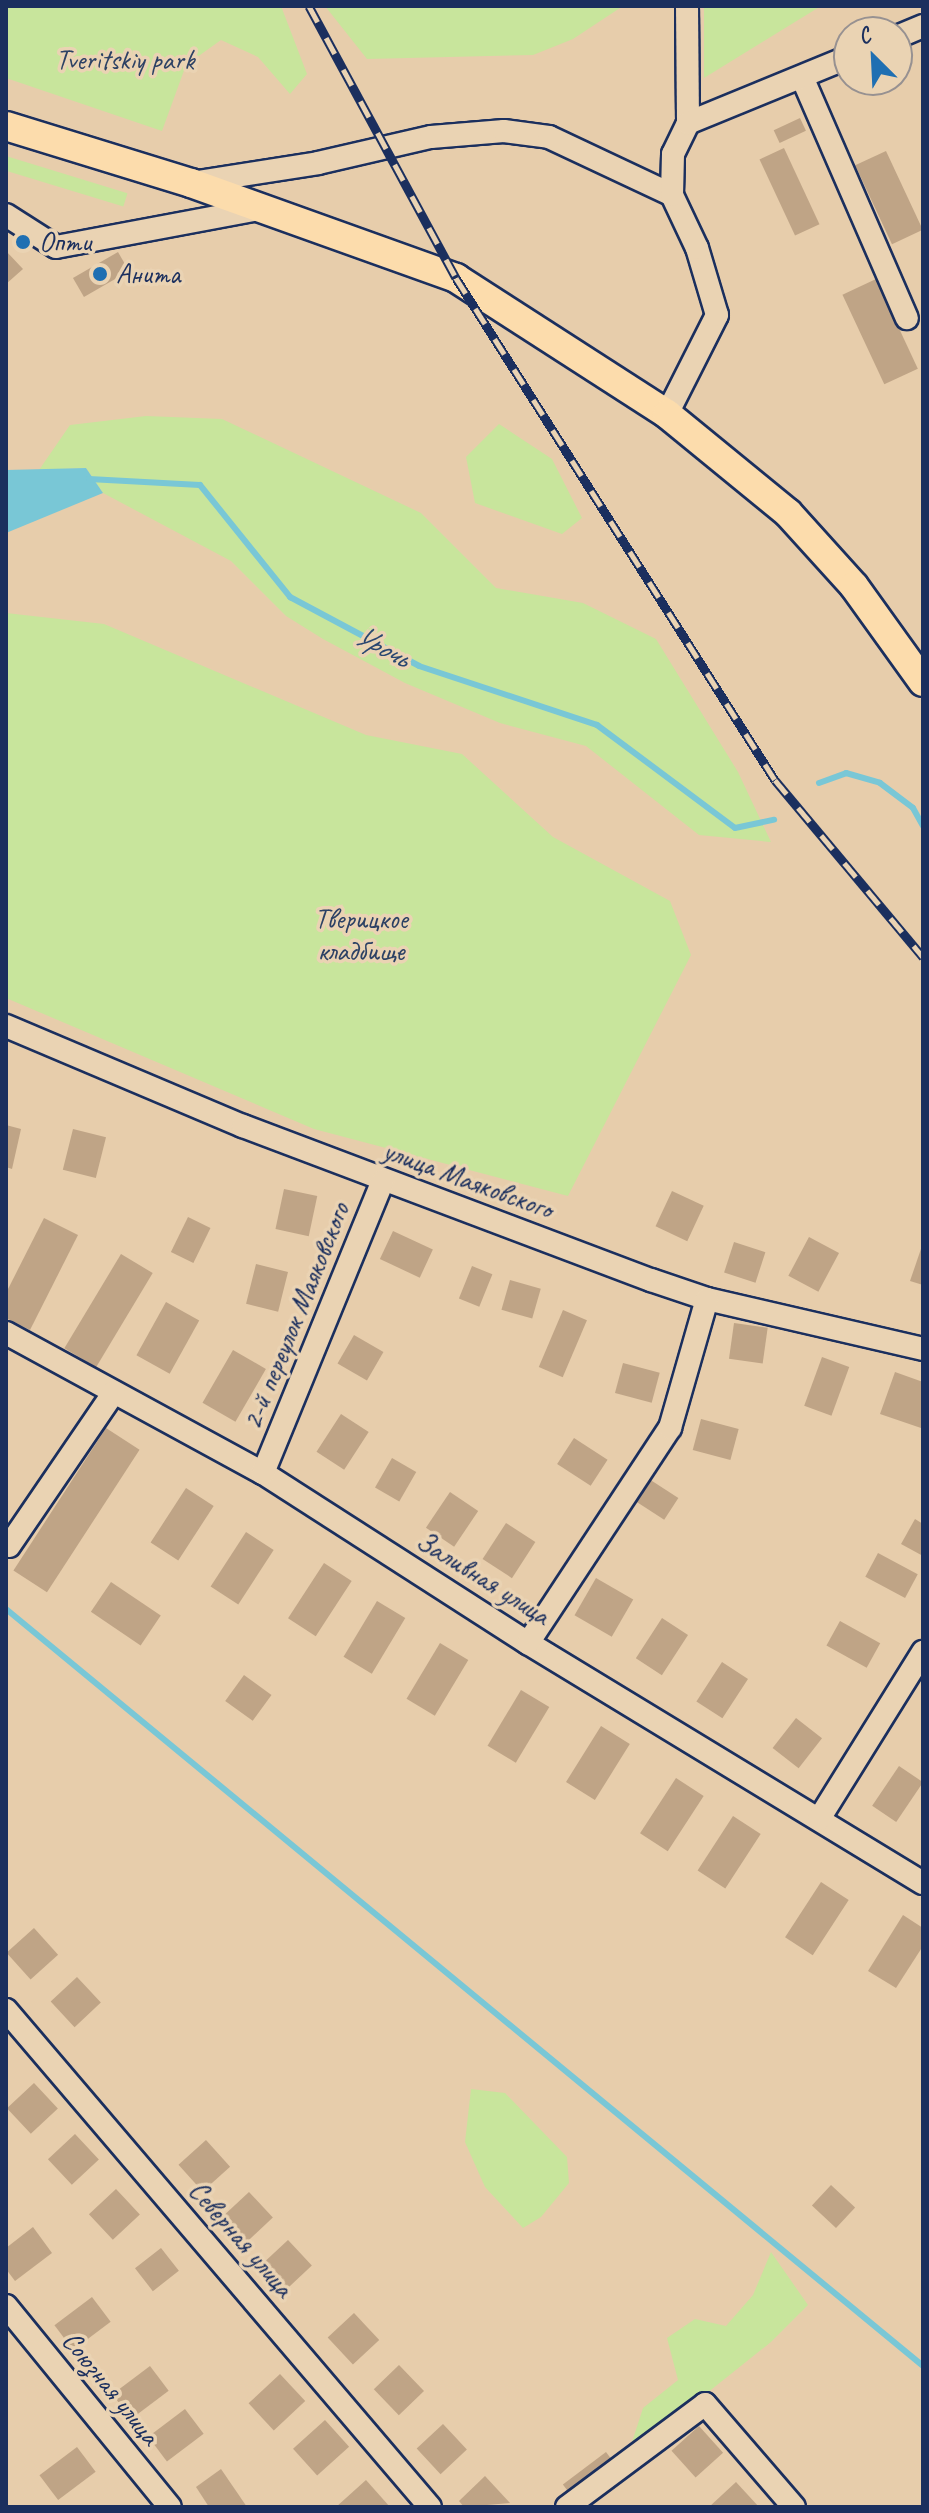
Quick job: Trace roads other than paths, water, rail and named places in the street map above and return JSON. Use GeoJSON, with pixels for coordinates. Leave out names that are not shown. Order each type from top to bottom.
{"type":"FeatureCollection","features":[{"type":"Feature","properties":{"kind":"main road"},"geometry":{"type":"LineString","coordinates":[[6,126],[191,183],[456,278],[667,414],[788,513],[854,586],[923,682]]}},
{"type":"Feature","properties":{"kind":"street"},"geometry":{"type":"LineString","coordinates":[[667,414],[717,315],[697,248],[672,195],[673,154],[688,123],[687,6]]}},
{"type":"Feature","properties":{"kind":"street"},"geometry":{"type":"LineString","coordinates":[[688,123],[833,64]]}},
{"type":"Feature","properties":{"kind":"street"},"geometry":{"type":"LineString","coordinates":[[802,77],[907,318]]}},
{"type":"Feature","properties":{"kind":"street"},"geometry":{"type":"LineString","coordinates":[[191,183],[318,163],[431,137],[504,131],[549,137],[672,195]]}},
{"type":"Feature","properties":{"kind":"street"},"geometry":{"type":"LineString","coordinates":[[6,215],[56,247],[265,208]]}},
{"type":"Feature","properties":{"kind":"street","name":"улица Маяковского"},"geometry":{"type":"LineString","coordinates":[[6,1026],[383,1181],[707,1299],[923,1349]]}},
{"type":"Feature","properties":{"kind":"street","name":"2-й переулок Маяковского"},"geometry":{"type":"LineString","coordinates":[[263,1473],[383,1181]]}},
{"type":"Feature","properties":{"kind":"street"},"geometry":{"type":"LineString","coordinates":[[528,1643],[670,1428],[707,1299]]}},
{"type":"Feature","properties":{"kind":"street","name":"Заливная улица"},"geometry":{"type":"LineString","coordinates":[[6,1333],[263,1473],[528,1643],[923,1883]]}},
{"type":"Feature","properties":{"kind":"street"},"geometry":{"type":"LineString","coordinates":[[9,1546],[114,1392]]}},
{"type":"Feature","properties":{"kind":"street"},"geometry":{"type":"LineString","coordinates":[[819,1819],[923,1652]]}},
{"type":"Feature","properties":{"kind":"street","name":"Северная улица"},"geometry":{"type":"LineString","coordinates":[[6,2010],[430,2507]]}},
{"type":"Feature","properties":{"kind":"street","name":"Союзная улица"},"geometry":{"type":"LineString","coordinates":[[6,2306],[170,2507]]}},
{"type":"Feature","properties":{"kind":"street"},"geometry":{"type":"LineString","coordinates":[[567,2507],[705,2404],[794,2507]]}},
{"type":"Feature","properties":{"kind":"water"},"geometry":{"type":"Polygon","coordinates":[[[86,468],[103,493],[6,533],[6,470],[86,468]]]}},
{"type":"Feature","properties":{"kind":"waterway","name":"Урочь"},"geometry":{"type":"LineString","coordinates":[[89,479],[200,485],[290,597],[419,666],[597,725],[735,828],[774,820]]}},
{"type":"Feature","properties":{"kind":"waterway","name":"Урочь"},"geometry":{"type":"LineString","coordinates":[[819,783],[846,773],[880,783],[913,808],[923,826]]}},
{"type":"Feature","properties":{"kind":"waterway"},"geometry":{"type":"LineString","coordinates":[[6,1609],[923,2366]]}},
{"type":"Feature","properties":{"kind":"railway"},"geometry":{"type":"LineString","coordinates":[[309,6],[456,278],[775,780],[923,957]]}},
{"type":"Feature","properties":{"kind":"place","name":"Опти"},"geometry":{"type":"Point","coordinates":[23,242]}},
{"type":"Feature","properties":{"kind":"place","name":"Анита"},"geometry":{"type":"Point","coordinates":[100,274]}},
{"type":"Feature","properties":{"kind":"park label","name":"Tveritskiy park"},"geometry":{"type":"Point","coordinates":[125,60]}},
{"type":"Feature","properties":{"kind":"park label","name":"Тверицкое кладбище"},"geometry":{"type":"Point","coordinates":[361,935]}}]}
